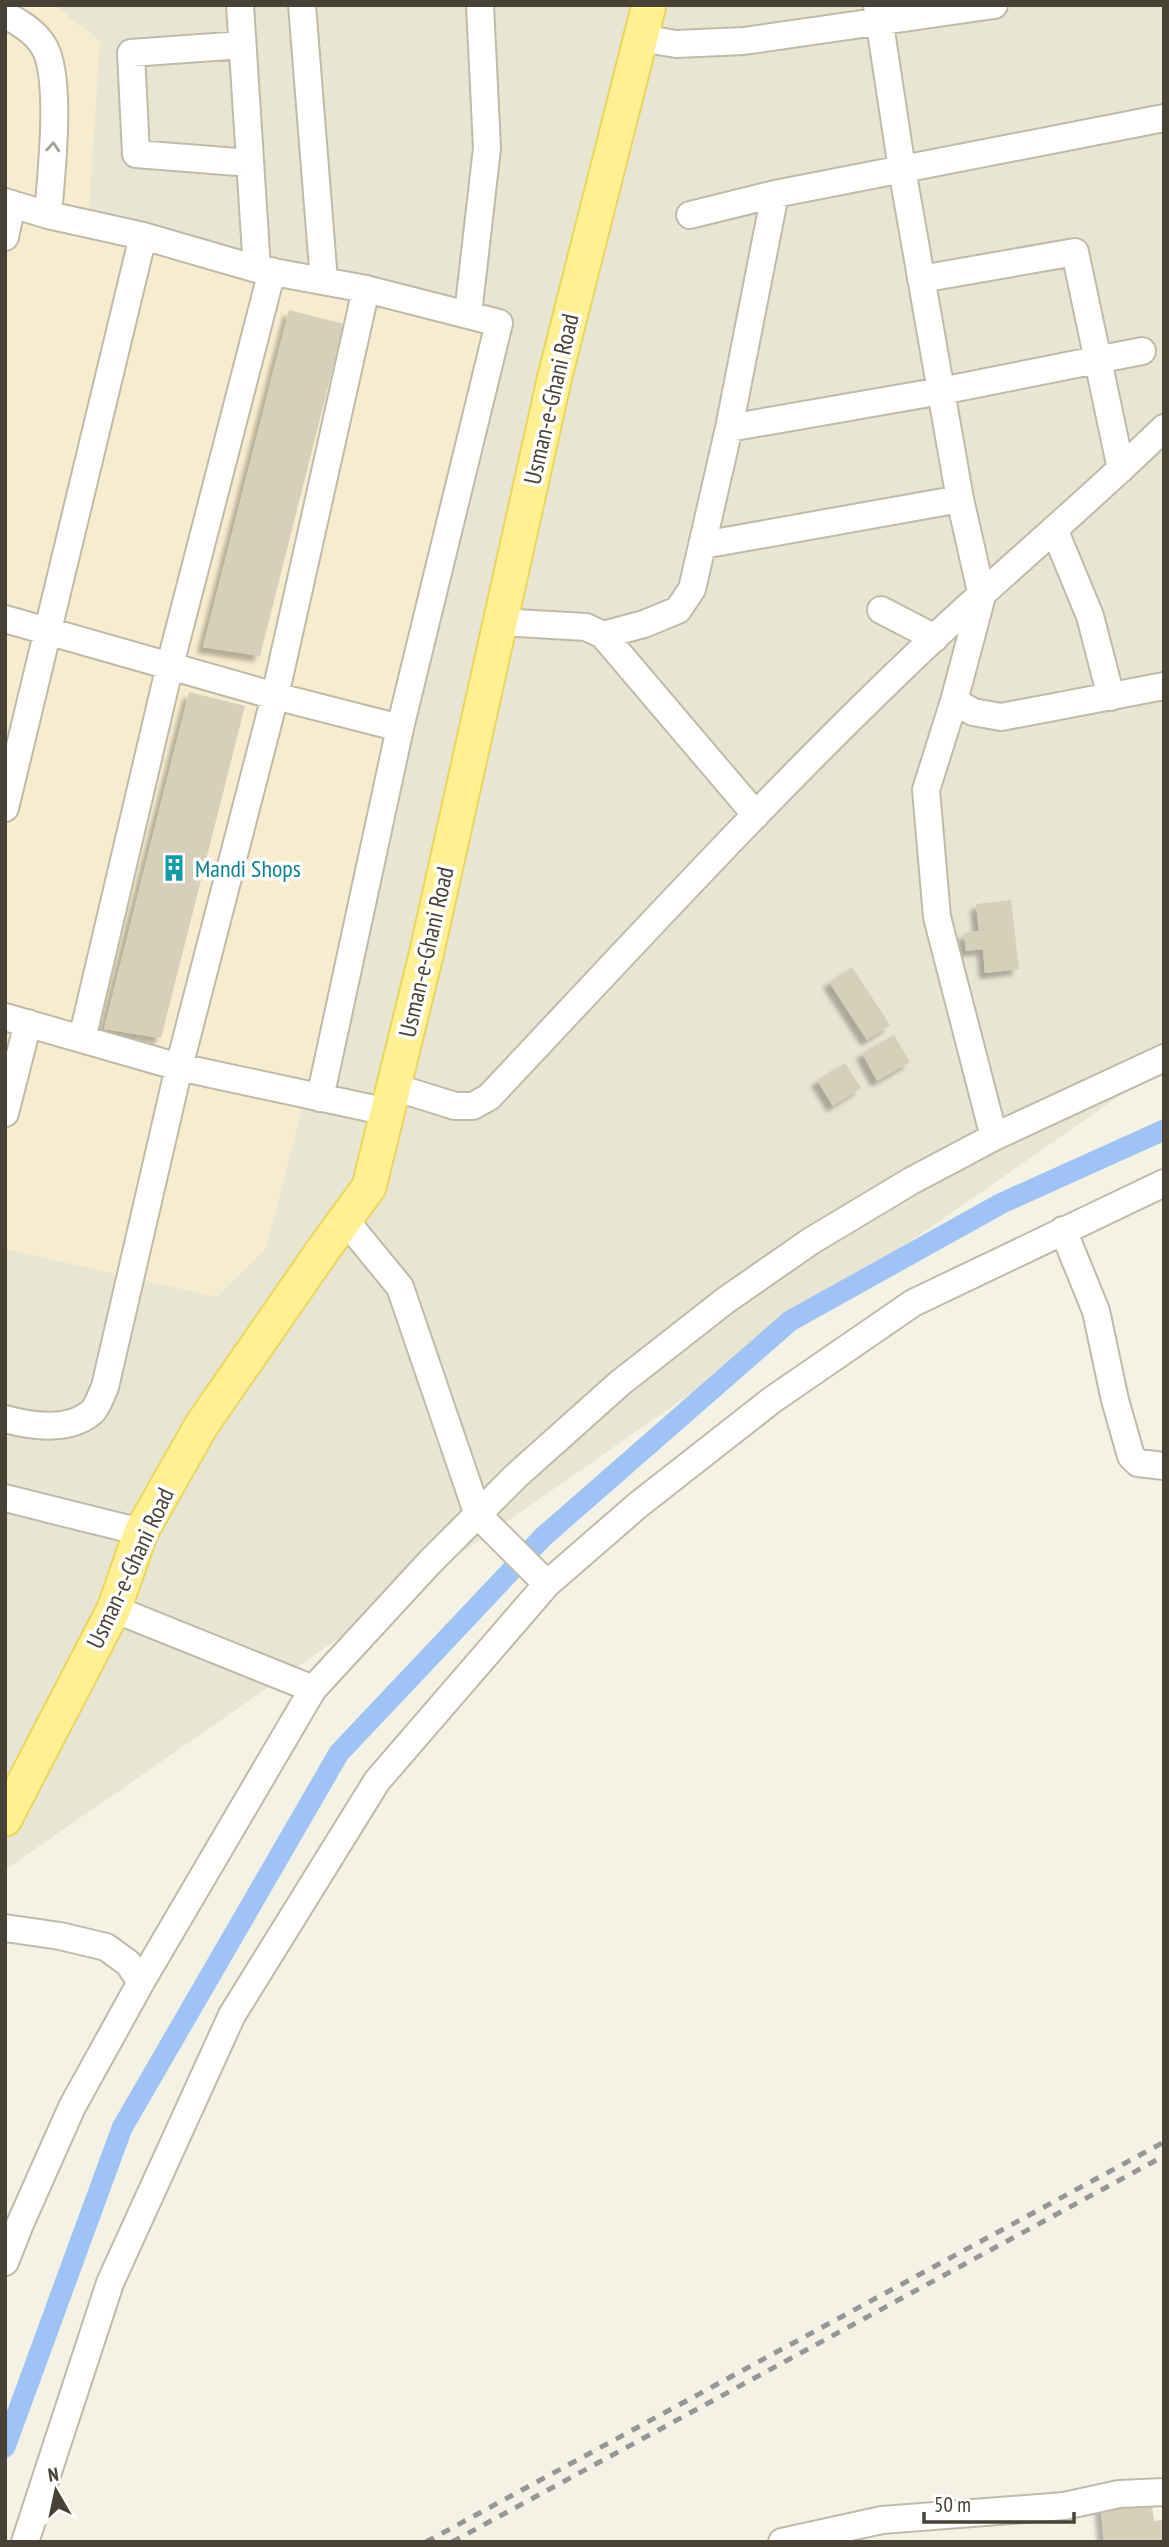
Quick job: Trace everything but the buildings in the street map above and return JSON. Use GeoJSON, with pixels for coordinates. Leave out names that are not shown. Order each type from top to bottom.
{"type":"FeatureCollection","features":[{"type":"Feature","properties":{"kind":"main road","name":"Usman-e-Ghani Road"},"geometry":{"type":"LineString","coordinates":[[5,1819],[114,1609],[141,1532],[201,1426],[369,1187],[427,951],[555,376],[649,5]]}},
{"type":"Feature","properties":{"kind":"street"},"geometry":{"type":"LineString","coordinates":[[82,1039],[264,270],[250,163],[240,5]]}},
{"type":"Feature","properties":{"kind":"street"},"geometry":{"type":"LineString","coordinates":[[302,5],[324,281]]}},
{"type":"Feature","properties":{"kind":"street"},"geometry":{"type":"LineString","coordinates":[[468,314],[487,148],[481,5]]}},
{"type":"Feature","properties":{"kind":"street"},"geometry":{"type":"LineString","coordinates":[[640,38],[676,44],[744,41],[878,14],[994,5]]}},
{"type":"Feature","properties":{"kind":"street"},"geometry":{"type":"LineString","coordinates":[[878,14],[902,170],[960,499],[982,596],[954,701],[926,790],[937,917],[993,1137]]}},
{"type":"Feature","properties":{"kind":"street"},"geometry":{"type":"LineString","coordinates":[[5,15],[38,39],[50,59],[54,127],[48,215]]}},
{"type":"Feature","properties":{"kind":"street"},"geometry":{"type":"LineString","coordinates":[[242,45],[131,53],[136,154],[250,163]]}},
{"type":"Feature","properties":{"kind":"street"},"geometry":{"type":"LineString","coordinates":[[690,215],[775,194],[1163,121]]}},
{"type":"Feature","properties":{"kind":"street"},"geometry":{"type":"LineString","coordinates":[[603,635],[644,624],[678,610],[692,589],[729,428],[775,194]]}},
{"type":"Feature","properties":{"kind":"street"},"geometry":{"type":"LineString","coordinates":[[5,237],[9,203],[48,215],[143,236],[264,270],[366,289],[499,323],[400,728],[320,1098]]}},
{"type":"Feature","properties":{"kind":"street"},"geometry":{"type":"LineString","coordinates":[[5,808],[143,236]]}},
{"type":"Feature","properties":{"kind":"street"},"geometry":{"type":"LineString","coordinates":[[921,279],[1075,252],[1121,470]]}},
{"type":"Feature","properties":{"kind":"street"},"geometry":{"type":"LineString","coordinates":[[5,1419],[28,1425],[75,1422],[93,1411],[105,1387],[179,1067],[275,696],[366,289]]}},
{"type":"Feature","properties":{"kind":"street"},"geometry":{"type":"LineString","coordinates":[[729,428],[941,391],[1142,351]]}},
{"type":"Feature","properties":{"kind":"street"},"geometry":{"type":"LineString","coordinates":[[5,1113],[16,1020],[179,1067],[320,1098],[391,1099],[473,1106],[489,1097],[756,814],[935,638],[1054,528],[1163,434]]}},
{"type":"Feature","properties":{"kind":"street"},"geometry":{"type":"LineString","coordinates":[[703,545],[960,499]]}},
{"type":"Feature","properties":{"kind":"street"},"geometry":{"type":"LineString","coordinates":[[1054,528],[1090,616],[1111,697]]}},
{"type":"Feature","properties":{"kind":"street"},"geometry":{"type":"LineString","coordinates":[[881,610],[935,638]]}},
{"type":"Feature","properties":{"kind":"street"},"geometry":{"type":"LineString","coordinates":[[5,619],[275,696],[400,728]]}},
{"type":"Feature","properties":{"kind":"street"},"geometry":{"type":"LineString","coordinates":[[500,622],[586,627],[603,635],[756,814]]}},
{"type":"Feature","properties":{"kind":"street"},"geometry":{"type":"LineString","coordinates":[[954,701],[973,712],[1001,717],[1164,686]]}},
{"type":"Feature","properties":{"kind":"street"},"geometry":{"type":"LineString","coordinates":[[5,2262],[72,2107],[141,1982],[313,1689],[430,1562],[517,1475],[620,1383],[726,1300],[811,1241],[993,1137],[1164,1058]]}},
{"type":"Feature","properties":{"kind":"street"},"geometry":{"type":"LineString","coordinates":[[24,2542],[110,2284],[232,2015],[377,1781],[543,1580],[772,1400],[902,1310],[1164,1183]]}},
{"type":"Feature","properties":{"kind":"street"},"geometry":{"type":"LineString","coordinates":[[345,1220],[400,1287],[478,1515],[543,1580]]}},
{"type":"Feature","properties":{"kind":"street"},"geometry":{"type":"LineString","coordinates":[[1063,1230],[1096,1311],[1115,1400],[1131,1456],[1138,1463],[1164,1466]]}},
{"type":"Feature","properties":{"kind":"street"},"geometry":{"type":"LineString","coordinates":[[5,1498],[141,1532]]}},
{"type":"Feature","properties":{"kind":"street"},"geometry":{"type":"LineString","coordinates":[[114,1609],[313,1689]]}},
{"type":"Feature","properties":{"kind":"street"},"geometry":{"type":"LineString","coordinates":[[5,1928],[106,1947],[128,1963],[141,1982]]}},
{"type":"Feature","properties":{"kind":"street"},"geometry":{"type":"LineString","coordinates":[[782,2542],[882,2520],[1063,2507],[1119,2494],[1164,2492]]}},
{"type":"Feature","properties":{"kind":"shaded area"},"geometry":{"type":"Polygon","coordinates":[[[5,5],[1164,5],[1164,1065],[5,1870],[5,5]]]}},
{"type":"Feature","properties":{"kind":"shaded area"},"geometry":{"type":"Polygon","coordinates":[[[5,5],[54,5],[100,41],[89,210],[507,314],[266,1249],[216,1297],[5,1249],[5,5]]]}},
{"type":"Feature","properties":{"kind":"waterway"},"geometry":{"type":"LineString","coordinates":[[5,2447],[122,2128],[339,1753],[543,1537],[790,1321],[1002,1203],[1164,1130]]}},
{"type":"Feature","properties":{"kind":"railway"},"geometry":{"type":"LineString","coordinates":[[426,2542],[1164,2142]]}},
{"type":"Feature","properties":{"kind":"railway"},"geometry":{"type":"LineString","coordinates":[[452,2542],[1164,2156]]}},
{"type":"Feature","properties":{"kind":"place","name":"Mandi Shops"},"geometry":{"type":"Point","coordinates":[174,868]}}]}
